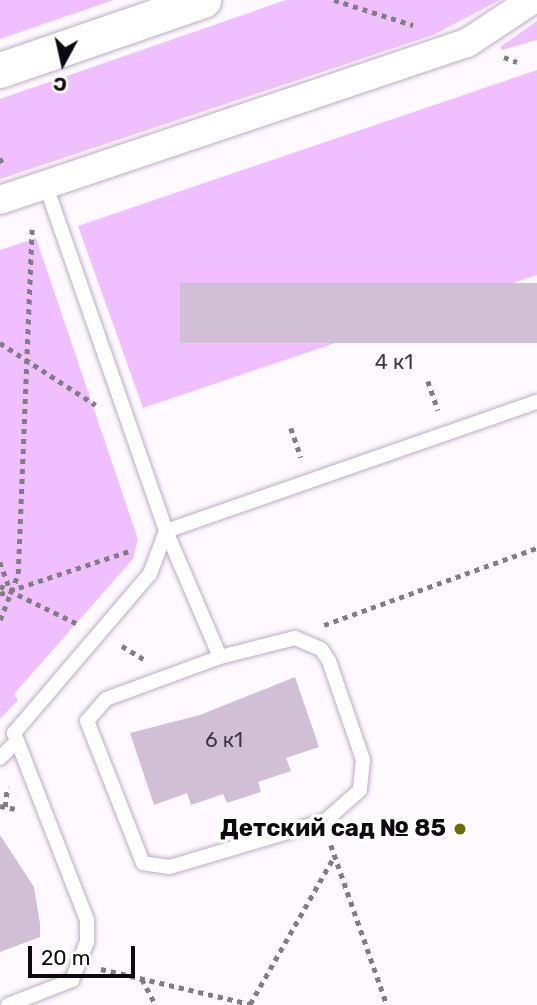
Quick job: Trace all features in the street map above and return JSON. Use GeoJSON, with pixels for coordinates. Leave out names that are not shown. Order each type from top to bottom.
{"type":"FeatureCollection","features":[{"type":"Feature","properties":{"kind":"street"},"geometry":{"type":"LineString","coordinates":[[0,69],[203,0]]}},
{"type":"Feature","properties":{"kind":"street"},"geometry":{"type":"LineString","coordinates":[[0,200],[467,43],[532,0]]}},
{"type":"Feature","properties":{"kind":"lane"},"geometry":{"type":"LineString","coordinates":[[46,186],[166,531],[219,657]]}},
{"type":"Feature","properties":{"kind":"lane"},"geometry":{"type":"LineString","coordinates":[[166,531],[537,402]]}},
{"type":"Feature","properties":{"kind":"lane"},"geometry":{"type":"LineString","coordinates":[[0,758],[13,744],[25,717],[150,574],[166,531]]}},
{"type":"Feature","properties":{"kind":"lane"},"geometry":{"type":"LineString","coordinates":[[281,639],[311,642],[329,661],[365,768],[360,790],[326,821],[170,867],[135,856],[87,721],[106,699],[219,657],[281,639]]}},
{"type":"Feature","properties":{"kind":"lane"},"geometry":{"type":"LineString","coordinates":[[8,1005],[72,981],[83,964],[87,920],[13,744]]}},
{"type":"Feature","properties":{"kind":"path"},"geometry":{"type":"LineString","coordinates":[[334,0],[424,29]]}},
{"type":"Feature","properties":{"kind":"path"},"geometry":{"type":"LineString","coordinates":[[0,620],[18,574],[32,225],[41,243]]}},
{"type":"Feature","properties":{"kind":"path"},"geometry":{"type":"LineString","coordinates":[[0,343],[100,408],[96,395]]}},
{"type":"Feature","properties":{"kind":"path"},"geometry":{"type":"LineString","coordinates":[[0,594],[144,544],[166,531]]}},
{"type":"Feature","properties":{"kind":"path"},"geometry":{"type":"LineString","coordinates":[[136,562],[144,544]]}},
{"type":"Feature","properties":{"kind":"path"},"geometry":{"type":"LineString","coordinates":[[311,642],[327,620],[537,548]]}},
{"type":"Feature","properties":{"kind":"path"},"geometry":{"type":"LineString","coordinates":[[0,562],[10,591]]}},
{"type":"Feature","properties":{"kind":"path"},"geometry":{"type":"LineString","coordinates":[[0,586],[82,625]]}},
{"type":"Feature","properties":{"kind":"path"},"geometry":{"type":"LineString","coordinates":[[74,635],[90,616]]}},
{"type":"Feature","properties":{"kind":"path"},"geometry":{"type":"LineString","coordinates":[[98,632],[172,675]]}},
{"type":"Feature","properties":{"kind":"path"},"geometry":{"type":"LineString","coordinates":[[0,806],[24,810]]}},
{"type":"Feature","properties":{"kind":"path"},"geometry":{"type":"LineString","coordinates":[[326,821],[334,856],[387,1005]]}},
{"type":"Feature","properties":{"kind":"path"},"geometry":{"type":"LineString","coordinates":[[83,964],[251,1005],[334,856]]}},
{"type":"Feature","properties":{"kind":"path"},"geometry":{"type":"LineString","coordinates":[[142,979],[156,1005]]}},
{"type":"Feature","properties":{"kind":"shaded area"},"geometry":{"type":"Polygon","coordinates":[[[0,0],[114,0],[0,39],[0,0]]]}},
{"type":"Feature","properties":{"kind":"shaded area"},"geometry":{"type":"Polygon","coordinates":[[[286,0],[500,0],[433,35],[0,179],[0,99],[286,0]]]}},
{"type":"Feature","properties":{"kind":"shaded area"},"geometry":{"type":"Polygon","coordinates":[[[537,21],[537,40],[502,50],[500,47],[537,21]]]}},
{"type":"Feature","properties":{"kind":"shaded area"},"geometry":{"type":"Polygon","coordinates":[[[537,70],[537,275],[143,408],[78,226],[537,70]]]}},
{"type":"Feature","properties":{"kind":"shaded area"},"geometry":{"type":"Polygon","coordinates":[[[36,238],[138,539],[133,559],[14,694],[18,700],[0,719],[0,250],[36,238]]]}},
{"type":"Feature","properties":{"kind":"building"},"geometry":{"type":"Polygon","coordinates":[[[180,283],[537,283],[537,343],[180,343],[180,283]]]}},
{"type":"Feature","properties":{"kind":"building"},"geometry":{"type":"Polygon","coordinates":[[[295,677],[319,747],[286,758],[291,771],[258,782],[261,792],[227,803],[223,794],[191,805],[187,793],[154,805],[130,733],[200,715],[295,677]]]}},
{"type":"Feature","properties":{"kind":"building"},"geometry":{"type":"Polygon","coordinates":[[[0,835],[34,887],[40,937],[0,952],[0,835]]]}},
{"type":"Feature","properties":{"kind":"place","name":"Детский сад № 85"},"geometry":{"type":"Point","coordinates":[460,829]}}]}
